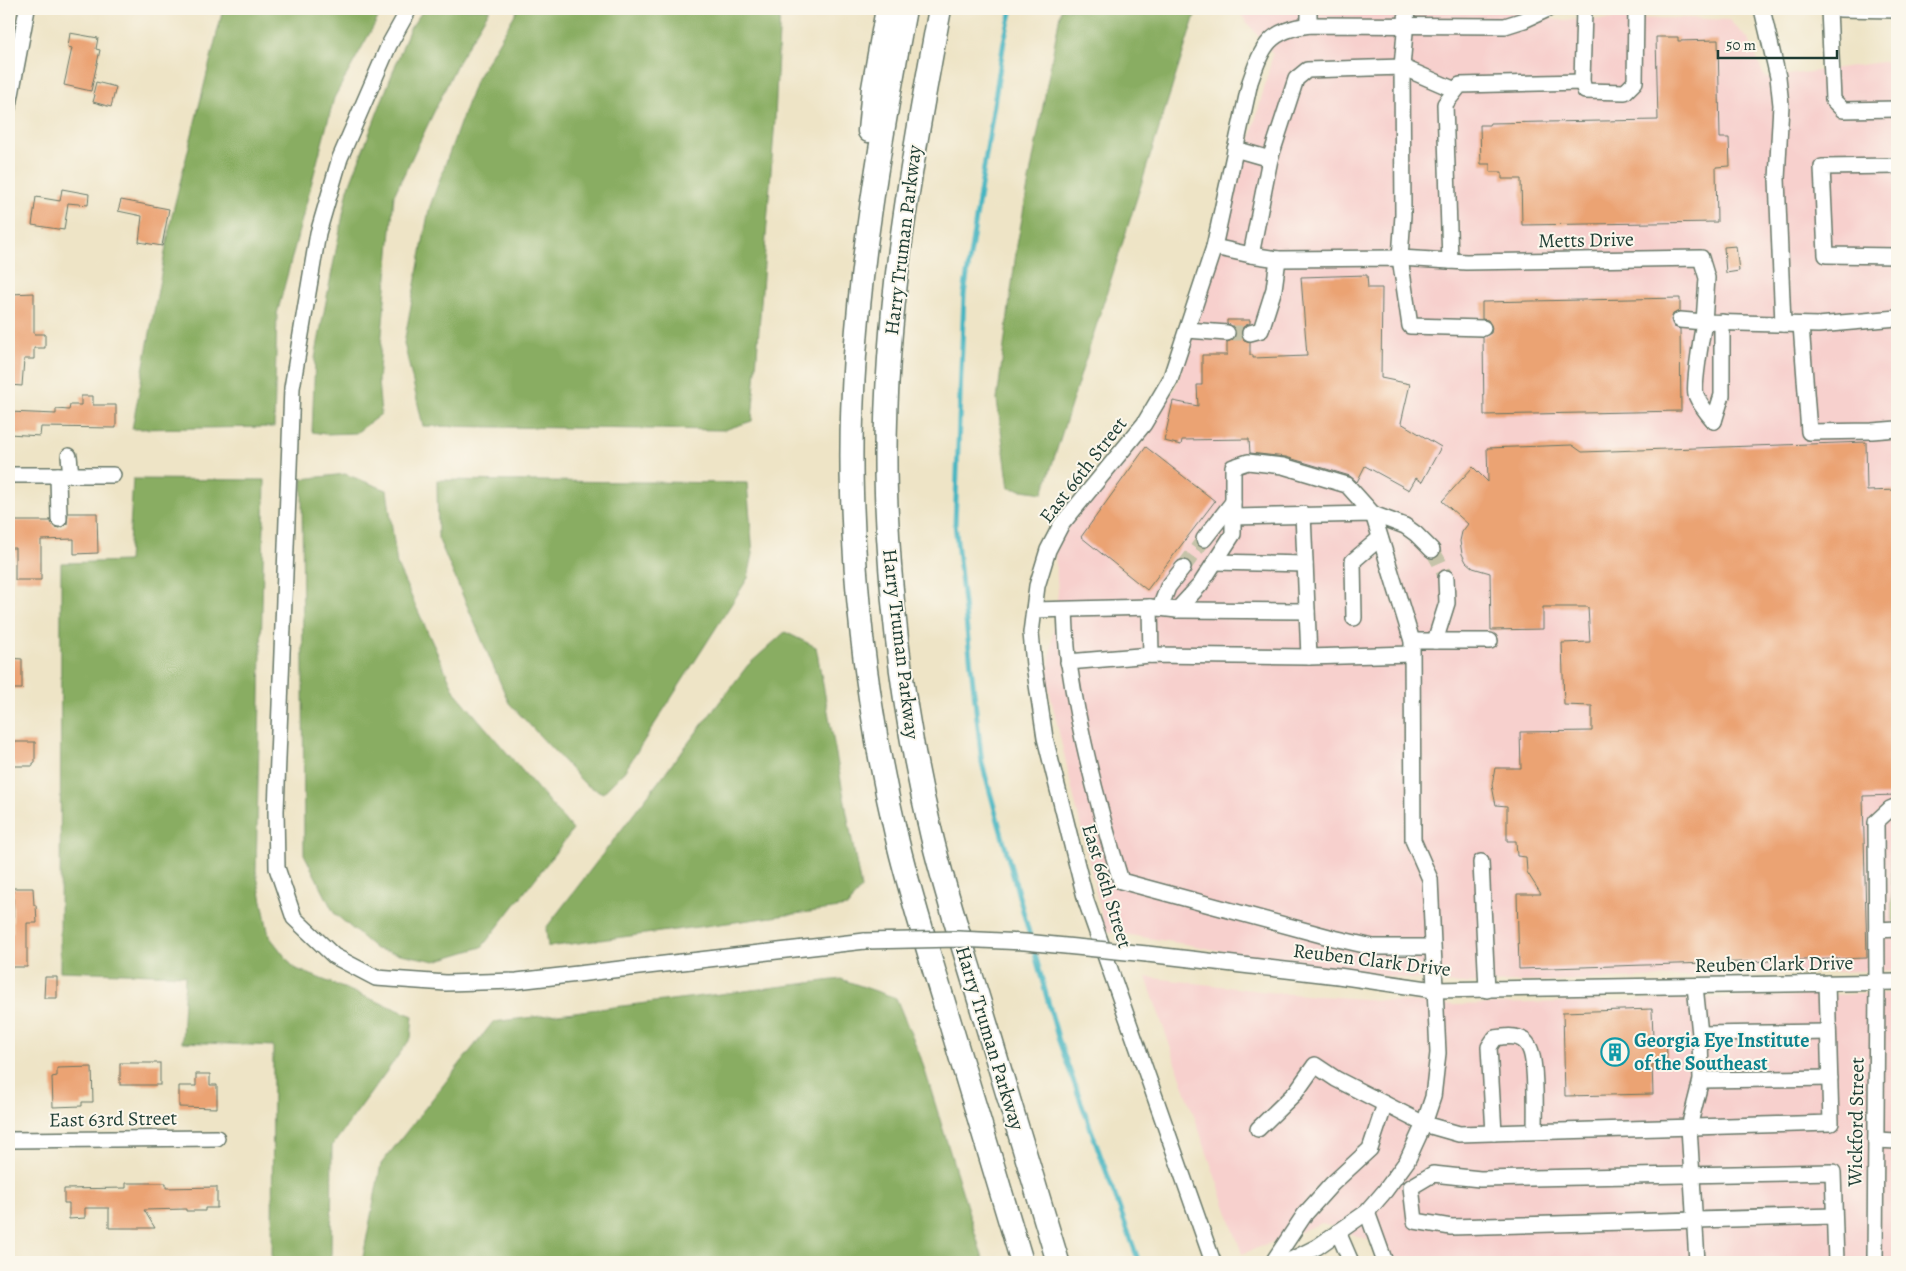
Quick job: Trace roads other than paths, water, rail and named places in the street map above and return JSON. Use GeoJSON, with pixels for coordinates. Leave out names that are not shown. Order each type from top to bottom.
{"type":"FeatureCollection","features":[{"type":"Feature","properties":{"kind":"highway"},"geometry":{"type":"LineString","coordinates":[[854,378],[860,206],[873,88],[887,9]]}},
{"type":"Feature","properties":{"kind":"highway","name":"Harry Truman Parkway"},"geometry":{"type":"LineString","coordinates":[[905,9],[870,207],[860,291],[854,378],[852,492],[858,597],[866,663],[885,783],[899,845],[1022,1262]]}},
{"type":"Feature","properties":{"kind":"highway","name":"Harry Truman Parkway"},"geometry":{"type":"LineString","coordinates":[[940,9],[904,211],[894,294],[888,379],[886,482],[894,603],[909,715],[932,837],[963,947],[1058,1262]]}},
{"type":"Feature","properties":{"kind":"street"},"geometry":{"type":"LineString","coordinates":[[9,105],[27,9]]}},
{"type":"Feature","properties":{"kind":"street","name":"Reuben Clark Drive"},"geometry":{"type":"LineString","coordinates":[[409,9],[389,45],[340,158],[318,233],[292,388],[276,811],[277,868],[294,918],[334,956],[376,978],[446,983],[517,981],[865,941],[958,939],[1025,942],[1147,954],[1338,976],[1434,990],[1897,982]]}},
{"type":"Feature","properties":{"kind":"street"},"geometry":{"type":"LineString","coordinates":[[1309,9],[1309,25]]}},
{"type":"Feature","properties":{"kind":"street"},"geometry":{"type":"LineString","coordinates":[[1407,9],[1402,67],[1403,215],[1400,258],[1410,326],[1482,328]]}},
{"type":"Feature","properties":{"kind":"street","name":"East 66th Street"},"geometry":{"type":"LineString","coordinates":[[1213,1262],[1086,901],[1045,738],[1034,665],[1032,633],[1037,586],[1048,550],[1061,525],[1144,424],[1170,380],[1214,247],[1250,82],[1257,60],[1268,43],[1277,34],[1288,29],[1309,25],[1505,26],[1548,9]]}},
{"type":"Feature","properties":{"kind":"street"},"geometry":{"type":"LineString","coordinates":[[1584,9],[1582,82],[1586,91],[1625,92],[1635,82],[1636,9]]}},
{"type":"Feature","properties":{"kind":"street"},"geometry":{"type":"LineString","coordinates":[[1762,9],[1778,77],[1781,105],[1777,179],[1784,324]]}},
{"type":"Feature","properties":{"kind":"street"},"geometry":{"type":"LineString","coordinates":[[1829,9],[1833,100],[1843,110],[1897,109]]}},
{"type":"Feature","properties":{"kind":"street"},"geometry":{"type":"LineString","coordinates":[[1840,9],[1897,10]]}},
{"type":"Feature","properties":{"kind":"street"},"geometry":{"type":"LineString","coordinates":[[1251,255],[1270,159],[1296,79],[1307,70],[1402,67],[1455,90]]}},
{"type":"Feature","properties":{"kind":"street"},"geometry":{"type":"LineString","coordinates":[[1450,261],[1445,104],[1455,90],[1460,85],[1582,82]]}},
{"type":"Feature","properties":{"kind":"street"},"geometry":{"type":"LineString","coordinates":[[1234,149],[1270,159]]}},
{"type":"Feature","properties":{"kind":"street"},"geometry":{"type":"LineString","coordinates":[[1897,166],[1822,166],[1826,256],[1897,256]]}},
{"type":"Feature","properties":{"kind":"street","name":"Metts Drive"},"geometry":{"type":"LineString","coordinates":[[1214,247],[1278,259],[1400,258],[1450,261],[1701,258],[1707,278],[1704,322]]}},
{"type":"Feature","properties":{"kind":"street"},"geometry":{"type":"LineString","coordinates":[[1250,333],[1261,330],[1274,289],[1278,259]]}},
{"type":"Feature","properties":{"kind":"street"},"geometry":{"type":"LineString","coordinates":[[1680,320],[1818,325],[1897,318]]}},
{"type":"Feature","properties":{"kind":"street"},"geometry":{"type":"LineString","coordinates":[[1704,322],[1700,339],[1695,393],[1703,408],[1714,421],[1722,395],[1722,322]]}},
{"type":"Feature","properties":{"kind":"street"},"geometry":{"type":"LineString","coordinates":[[1801,324],[1809,432],[1897,429]]}},
{"type":"Feature","properties":{"kind":"street"},"geometry":{"type":"LineString","coordinates":[[1187,330],[1227,333]]}},
{"type":"Feature","properties":{"kind":"street"},"geometry":{"type":"LineString","coordinates":[[59,519],[64,475],[69,456]]}},
{"type":"Feature","properties":{"kind":"street"},"geometry":{"type":"LineString","coordinates":[[1177,610],[1200,585],[1233,534],[1233,467],[1248,462],[1283,466],[1347,485],[1373,514],[1411,648],[1413,840],[1430,878],[1438,1053],[1433,1097],[1424,1124],[1407,1161],[1367,1212],[1317,1247],[1286,1262]]}},
{"type":"Feature","properties":{"kind":"street"},"geometry":{"type":"LineString","coordinates":[[9,475],[113,475]]}},
{"type":"Feature","properties":{"kind":"street"},"geometry":{"type":"LineString","coordinates":[[1204,539],[1233,502]]}},
{"type":"Feature","properties":{"kind":"street"},"geometry":{"type":"LineString","coordinates":[[1304,514],[1309,657]]}},
{"type":"Feature","properties":{"kind":"street"},"geometry":{"type":"LineString","coordinates":[[1234,517],[1373,514],[1405,526],[1432,550]]}},
{"type":"Feature","properties":{"kind":"street"},"geometry":{"type":"LineString","coordinates":[[1354,618],[1353,561],[1380,538]]}},
{"type":"Feature","properties":{"kind":"street"},"geometry":{"type":"LineString","coordinates":[[1215,562],[1305,564]]}},
{"type":"Feature","properties":{"kind":"street"},"geometry":{"type":"LineString","coordinates":[[1151,655],[1155,608],[1183,568]]}},
{"type":"Feature","properties":{"kind":"street"},"geometry":{"type":"LineString","coordinates":[[1435,641],[1447,602],[1446,578]]}},
{"type":"Feature","properties":{"kind":"street"},"geometry":{"type":"LineString","coordinates":[[1034,610],[1155,608],[1177,610],[1307,611]]}},
{"type":"Feature","properties":{"kind":"street"},"geometry":{"type":"LineString","coordinates":[[1065,610],[1068,662],[1094,786],[1121,881],[1329,937],[1373,946],[1432,947]]}},
{"type":"Feature","properties":{"kind":"street"},"geometry":{"type":"LineString","coordinates":[[1068,662],[1151,655],[1309,657],[1411,648],[1435,641],[1490,641]]}},
{"type":"Feature","properties":{"kind":"street","name":"Reuben Clark Drive"},"geometry":{"type":"LineString","coordinates":[[1877,982],[1876,822],[1890,809],[1897,806]]}},
{"type":"Feature","properties":{"kind":"street"},"geometry":{"type":"LineString","coordinates":[[1481,862],[1487,990]]}},
{"type":"Feature","properties":{"kind":"street"},"geometry":{"type":"LineString","coordinates":[[1877,930],[1897,930]]}},
{"type":"Feature","properties":{"kind":"street","name":"Wickford Street"},"geometry":{"type":"LineString","coordinates":[[1875,1262],[1877,982]]}},
{"type":"Feature","properties":{"kind":"street"},"geometry":{"type":"LineString","coordinates":[[1258,1129],[1296,1092],[1315,1065],[1336,1079],[1424,1124],[1459,1134],[1831,1123],[1826,983]]}},
{"type":"Feature","properties":{"kind":"street"},"geometry":{"type":"LineString","coordinates":[[1695,986],[1700,1034],[1701,1080],[1689,1127],[1697,1262]]}},
{"type":"Feature","properties":{"kind":"street"},"geometry":{"type":"LineString","coordinates":[[1700,1034],[1828,1032]]}},
{"type":"Feature","properties":{"kind":"street"},"geometry":{"type":"LineString","coordinates":[[1494,1132],[1489,1047],[1495,1038],[1507,1035],[1519,1038],[1529,1046],[1533,1059],[1535,1132]]}},
{"type":"Feature","properties":{"kind":"street"},"geometry":{"type":"LineString","coordinates":[[1701,1080],[1830,1078]]}},
{"type":"Feature","properties":{"kind":"street"},"geometry":{"type":"LineString","coordinates":[[1273,1262],[1305,1214],[1332,1184],[1370,1149],[1385,1104]]}},
{"type":"Feature","properties":{"kind":"street","name":"East 63rd Street"},"geometry":{"type":"LineString","coordinates":[[9,1140],[217,1138]]}},
{"type":"Feature","properties":{"kind":"street"},"geometry":{"type":"LineString","coordinates":[[1876,1140],[1897,1141]]}},
{"type":"Feature","properties":{"kind":"street"},"geometry":{"type":"LineString","coordinates":[[1834,1216],[1452,1227],[1415,1221],[1411,1187],[1432,1174],[1480,1179],[1832,1172],[1834,1216],[1836,1262]]}},
{"type":"Feature","properties":{"kind":"street"},"geometry":{"type":"LineString","coordinates":[[1367,1212],[1386,1262]]}},
{"type":"Feature","properties":{"kind":"street"},"geometry":{"type":"LineString","coordinates":[[1338,1232],[1351,1262]]}},
{"type":"Feature","properties":{"kind":"waterway"},"geometry":{"type":"LineString","coordinates":[[1012,9],[1004,41],[964,294],[955,524],[982,763],[1059,1041],[1139,1262]]}},
{"type":"Feature","properties":{"kind":"tunnel"},"geometry":{"type":"LineString","coordinates":[[1227,333],[1250,333]]}},
{"type":"Feature","properties":{"kind":"tunnel"},"geometry":{"type":"LineString","coordinates":[[1183,568],[1204,539]]}},
{"type":"Feature","properties":{"kind":"tunnel"},"geometry":{"type":"LineString","coordinates":[[1432,550],[1446,578]]}},
{"type":"Feature","properties":{"kind":"place","name":"Georgia Eye Institute of the Southeast"},"geometry":{"type":"Point","coordinates":[1615,1052]}}]}
